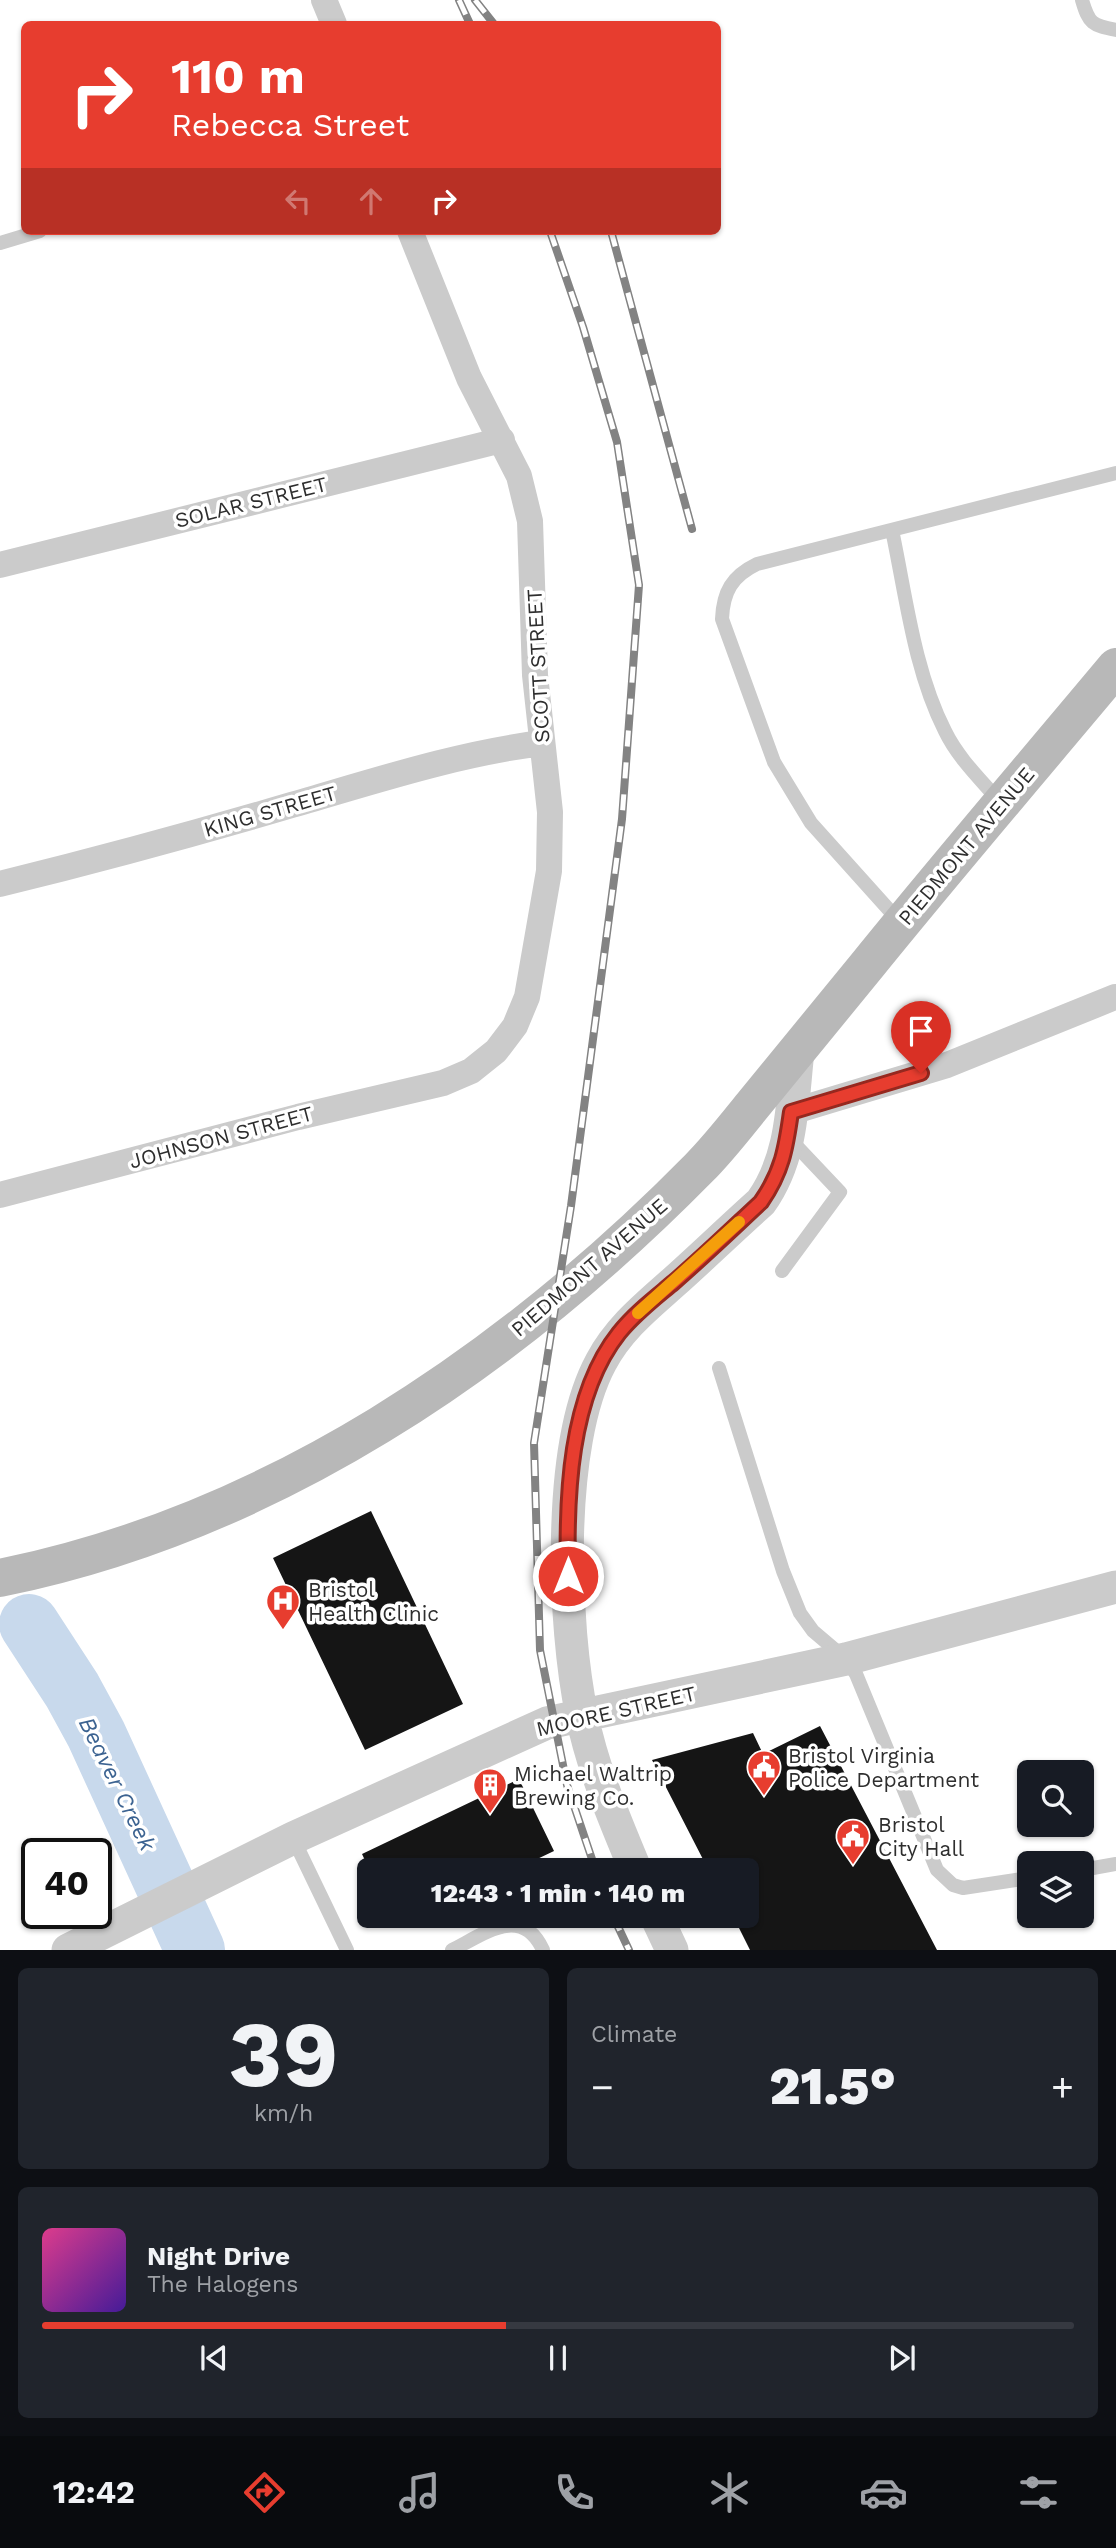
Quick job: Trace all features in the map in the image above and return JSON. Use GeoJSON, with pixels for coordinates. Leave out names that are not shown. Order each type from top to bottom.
{"type":"FeatureCollection","features":[{"type":"Feature","properties":{"kind":"main road","name":"PIEDMONT AVENUE"},"geometry":{"type":"LineString","coordinates":[[0,1578],[122,1545],[232,1503],[320,1461],[405,1412],[504,1340],[624,1242],[703,1165],[1116,667]]}},
{"type":"Feature","properties":{"kind":"street"},"geometry":{"type":"LineString","coordinates":[[324,0],[333,21]]}},
{"type":"Feature","properties":{"kind":"street","name":"SCOTT STREET"},"geometry":{"type":"LineString","coordinates":[[412,235],[469,378],[519,476],[530,521],[535,675],[550,812],[549,872],[527,997],[514,1026],[496,1051],[471,1070],[443,1083]]}},
{"type":"Feature","properties":{"kind":"street","name":"SOLAR STREET"},"geometry":{"type":"LineString","coordinates":[[0,565],[502,440]]}},
{"type":"Feature","properties":{"kind":"street","name":"KING STREET"},"geometry":{"type":"LineString","coordinates":[[0,884],[133,852],[401,773],[499,748],[542,743]]}},
{"type":"Feature","properties":{"kind":"street"},"geometry":{"type":"LineString","coordinates":[[789,1124],[947,1065],[1115,997]]}},
{"type":"Feature","properties":{"kind":"street"},"geometry":{"type":"LineString","coordinates":[[631,1858],[598,1777],[582,1716],[569,1621],[568,1553],[572,1471],[584,1400],[601,1362],[619,1334],[647,1303],[761,1202],[772,1187],[784,1159],[798,1051]]}},
{"type":"Feature","properties":{"kind":"street","name":"JOHNSON STREET"},"geometry":{"type":"LineString","coordinates":[[0,1195],[298,1117],[443,1083]]}},
{"type":"Feature","properties":{"kind":"street","name":"MOORE STREET"},"geometry":{"type":"LineString","coordinates":[[82,1946],[293,1838],[547,1723],[846,1659],[1116,1587]]}},
{"type":"Feature","properties":{"kind":"street"},"geometry":{"type":"LineString","coordinates":[[662,1928],[672,1950]]}},
{"type":"Feature","properties":{"kind":"lane"},"geometry":{"type":"LineString","coordinates":[[1082,0],[1088,18],[1096,25],[1116,30]]}},
{"type":"Feature","properties":{"kind":"lane"},"geometry":{"type":"LineString","coordinates":[[0,243],[27,235]]}},
{"type":"Feature","properties":{"kind":"lane"},"geometry":{"type":"LineString","coordinates":[[901,924],[811,823],[774,762],[722,619],[723,600],[730,585],[743,570],[757,564],[1116,473]]}},
{"type":"Feature","properties":{"kind":"lane"},"geometry":{"type":"LineString","coordinates":[[892,530],[923,676],[932,701],[958,752],[1001,804]]}},
{"type":"Feature","properties":{"kind":"lane"},"geometry":{"type":"LineString","coordinates":[[782,1271],[840,1192],[789,1124]]}},
{"type":"Feature","properties":{"kind":"lane"},"geometry":{"type":"LineString","coordinates":[[719,1368],[783,1571],[800,1613],[813,1631],[846,1659],[856,1674],[937,1870],[953,1885],[963,1888],[1017,1880]]}},
{"type":"Feature","properties":{"kind":"lane"},"geometry":{"type":"LineString","coordinates":[[293,1838],[347,1950]]}},
{"type":"Feature","properties":{"kind":"lane"},"geometry":{"type":"LineString","coordinates":[[1094,1868],[1116,1864]]}},
{"type":"Feature","properties":{"kind":"lane"},"geometry":{"type":"LineString","coordinates":[[452,1950],[502,1925],[521,1925],[537,1935],[543,1950]]}},
{"type":"Feature","properties":{"kind":"building"},"geometry":{"type":"Polygon","coordinates":[[[371,1511],[463,1704],[365,1750],[273,1558],[371,1511]]]}},
{"type":"Feature","properties":{"kind":"building","name":"Bristol Virginia Police Department"},"geometry":{"type":"Polygon","coordinates":[[[820,1726],[937,1950],[750,1950],[739,1928],[759,1928],[759,1858],[702,1858],[652,1760],[753,1733],[763,1754],[820,1726]]]}},
{"type":"Feature","properties":{"kind":"building","name":"Michael Waltrip Brewing Co."},"geometry":{"type":"Polygon","coordinates":[[[519,1779],[554,1851],[539,1858],[364,1858],[362,1854],[519,1779]]]}},
{"type":"Feature","properties":{"kind":"waterway","name":"Beaver Creek"},"geometry":{"type":"LineString","coordinates":[[29,1624],[72,1690],[96,1734],[195,1950]]}},
{"type":"Feature","properties":{"kind":"railway"},"geometry":{"type":"LineString","coordinates":[[459,0],[469,21]]}},
{"type":"Feature","properties":{"kind":"railway"},"geometry":{"type":"LineString","coordinates":[[475,0],[492,21]]}},
{"type":"Feature","properties":{"kind":"railway"},"geometry":{"type":"LineString","coordinates":[[551,235],[583,327],[617,442],[639,585],[622,819],[571,1206],[534,1443],[540,1650],[567,1785],[592,1858]]}},
{"type":"Feature","properties":{"kind":"railway"},"geometry":{"type":"LineString","coordinates":[[612,235],[692,529]]}},
{"type":"Feature","properties":{"kind":"railway"},"geometry":{"type":"LineString","coordinates":[[619,1928],[629,1950]]}},
{"type":"Feature","properties":{"kind":"slow traffic"},"geometry":{"type":"LineString","coordinates":[[638,1313],[739,1222]]}},
{"type":"Feature","properties":{"kind":"place","name":"Bristol Health Clinic"},"geometry":{"type":"Point","coordinates":[283,1631]}},
{"type":"Feature","properties":{"kind":"place","name":"Bristol Virginia Police Department"},"geometry":{"type":"Point","coordinates":[764,1797]}},
{"type":"Feature","properties":{"kind":"place","name":"Michael Waltrip Brewing Co."},"geometry":{"type":"Point","coordinates":[490,1815]}},
{"type":"Feature","properties":{"kind":"place","name":"Bristol City Hall"},"geometry":{"type":"Point","coordinates":[853,1866]}},
{"type":"Feature","properties":{"kind":"route"},"geometry":{"type":"LineString","coordinates":[[568,1576],[572,1471],[584,1400],[601,1362],[619,1334],[647,1303],[761,1202],[772,1187],[784,1159],[791,1112],[921,1073]]}}]}
